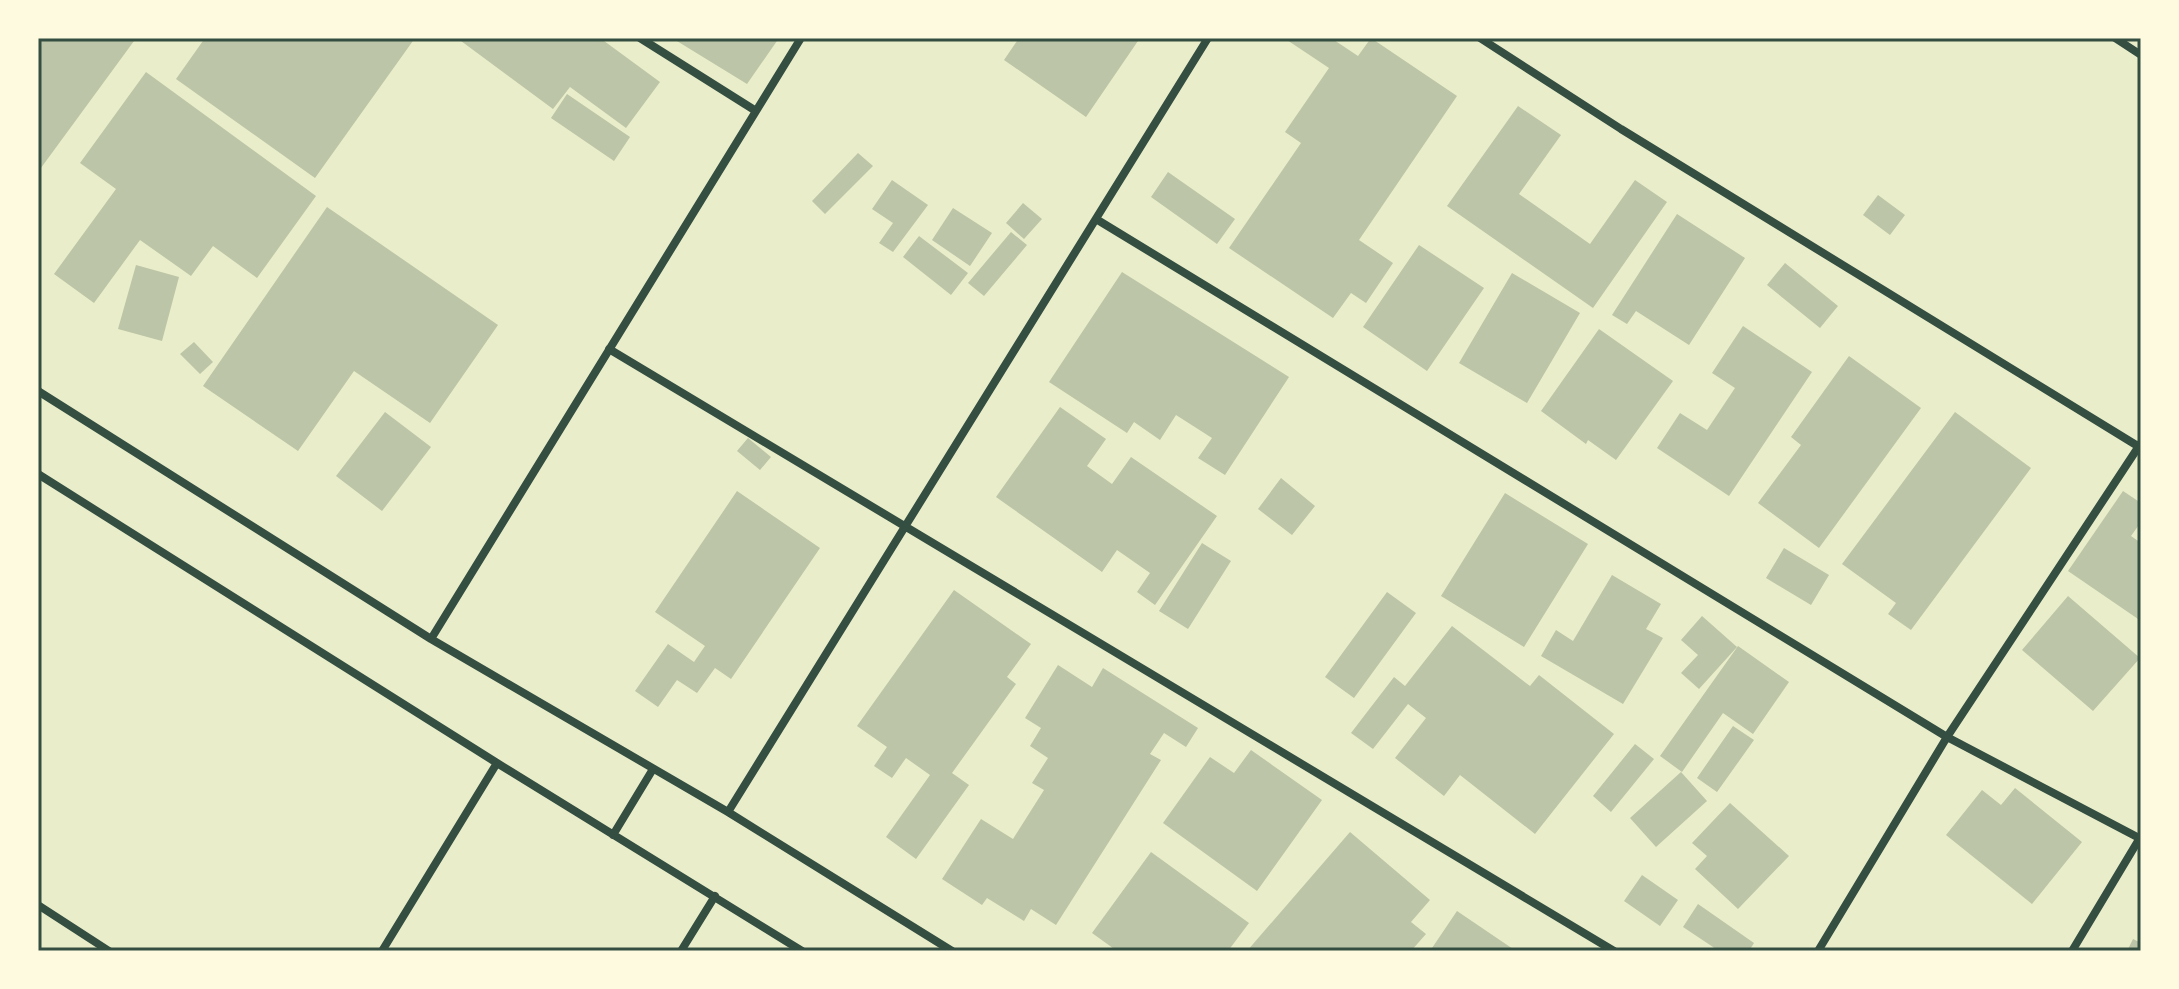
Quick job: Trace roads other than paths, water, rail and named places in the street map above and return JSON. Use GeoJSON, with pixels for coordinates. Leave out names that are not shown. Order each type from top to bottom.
{"type":"FeatureCollection","features":[{"type":"Feature","properties":{"kind":"street"},"geometry":{"type":"LineString","coordinates":[[640,38],[756,111]]}},
{"type":"Feature","properties":{"kind":"street"},"geometry":{"type":"LineString","coordinates":[[431,639],[801,38]]}},
{"type":"Feature","properties":{"kind":"street"},"geometry":{"type":"LineString","coordinates":[[728,812],[1208,38]]}},
{"type":"Feature","properties":{"kind":"street"},"geometry":{"type":"LineString","coordinates":[[1480,38],[1621,129],[2140,446],[1947,737],[1818,951]]}},
{"type":"Feature","properties":{"kind":"street"},"geometry":{"type":"LineString","coordinates":[[2115,38],[2141,55]]}},
{"type":"Feature","properties":{"kind":"street"},"geometry":{"type":"LineString","coordinates":[[1096,219],[1947,737],[2141,838],[2072,951]]}},
{"type":"Feature","properties":{"kind":"street"},"geometry":{"type":"LineString","coordinates":[[609,349],[1614,951]]}},
{"type":"Feature","properties":{"kind":"street"},"geometry":{"type":"LineString","coordinates":[[38,391],[431,639],[728,812],[952,951]]}},
{"type":"Feature","properties":{"kind":"street"},"geometry":{"type":"LineString","coordinates":[[38,474],[802,951]]}},
{"type":"Feature","properties":{"kind":"street"},"geometry":{"type":"LineString","coordinates":[[382,951],[497,763]]}},
{"type":"Feature","properties":{"kind":"street"},"geometry":{"type":"LineString","coordinates":[[613,835],[653,769]]}},
{"type":"Feature","properties":{"kind":"street"},"geometry":{"type":"LineString","coordinates":[[681,951],[715,896]]}},
{"type":"Feature","properties":{"kind":"street"},"geometry":{"type":"LineString","coordinates":[[38,905],[109,951]]}}]}
